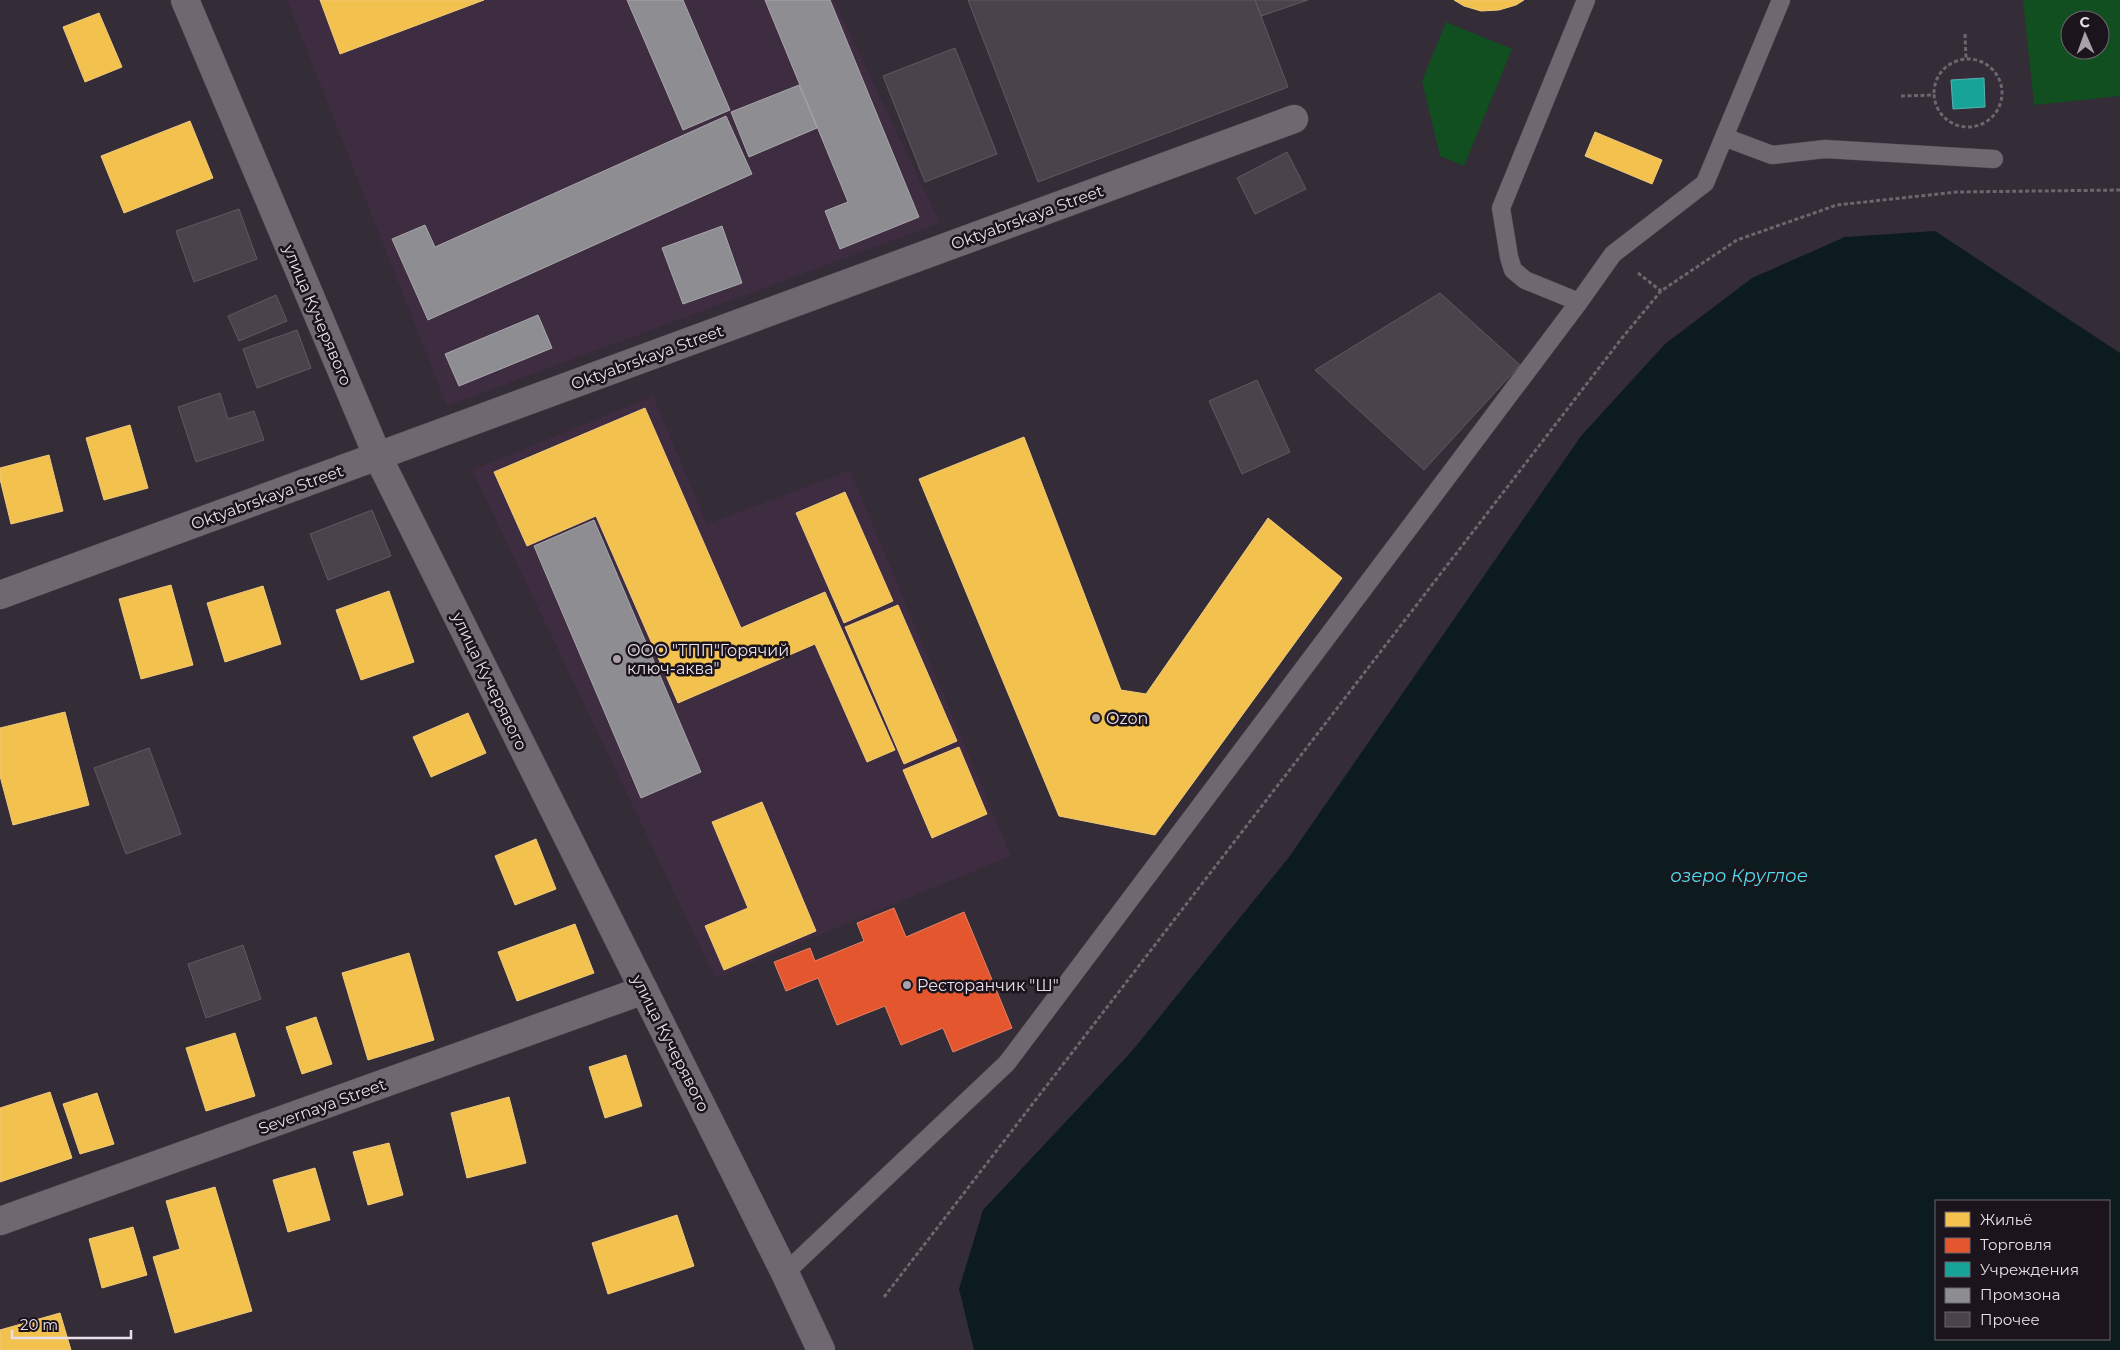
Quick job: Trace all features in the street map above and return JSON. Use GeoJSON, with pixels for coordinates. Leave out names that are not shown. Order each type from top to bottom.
{"type":"FeatureCollection","features":[{"type":"Feature","properties":{"kind":"street","name":"улица Кучерявого"},"geometry":{"type":"LineString","coordinates":[[185,0],[378,456],[822,1350]]}},
{"type":"Feature","properties":{"kind":"street","name":"Oktyabrskaya Street"},"geometry":{"type":"LineString","coordinates":[[0,595],[1294,119]]}},
{"type":"Feature","properties":{"kind":"street","name":"Severnaya Street"},"geometry":{"type":"LineString","coordinates":[[0,1221],[644,990]]}},
{"type":"Feature","properties":{"kind":"lane"},"geometry":{"type":"LineString","coordinates":[[1579,302],[1525,280],[1513,270],[1501,208],[1586,0]]}},
{"type":"Feature","properties":{"kind":"lane"},"geometry":{"type":"LineString","coordinates":[[785,1273],[1008,1063],[1579,302],[1613,254],[1705,183],[1780,0]]}},
{"type":"Feature","properties":{"kind":"lane"},"geometry":{"type":"LineString","coordinates":[[1724,137],[1772,155],[1825,149],[1994,159]]}},
{"type":"Feature","properties":{"kind":"path"},"geometry":{"type":"LineString","coordinates":[[1965,34],[1966,58]]}},
{"type":"Feature","properties":{"kind":"path"},"geometry":{"type":"LineString","coordinates":[[1966,58],[1980,60],[1991,67],[2000,78],[2003,91],[2001,104],[1994,116],[1983,124],[1970,128],[1956,126],[1945,119],[1936,108],[1933,95],[1935,81],[1942,70],[1953,62],[1966,58]]}},
{"type":"Feature","properties":{"kind":"path"},"geometry":{"type":"LineString","coordinates":[[1901,96],[1933,95]]}},
{"type":"Feature","properties":{"kind":"path"},"geometry":{"type":"LineString","coordinates":[[884,1297],[1622,338],[1661,291],[1737,240],[1837,204],[1957,192],[2120,190]]}},
{"type":"Feature","properties":{"kind":"shaded area"},"geometry":{"type":"Polygon","coordinates":[[[287,0],[834,0],[940,223],[447,406],[287,0]]]}},
{"type":"Feature","properties":{"kind":"shaded area","name":"ООО \"ТПП\"Горячий ключ-аква\""},"geometry":{"type":"Polygon","coordinates":[[[653,396],[707,524],[850,470],[1011,856],[715,978],[472,470],[653,396]]]}},
{"type":"Feature","properties":{"kind":"green space"},"geometry":{"type":"Polygon","coordinates":[[[2023,0],[2120,0],[2120,96],[2034,105],[2023,0]]]}},
{"type":"Feature","properties":{"kind":"green space"},"geometry":{"type":"Polygon","coordinates":[[[1446,22],[1512,49],[1464,166],[1440,156],[1422,81],[1446,22]]]}},
{"type":"Feature","properties":{"kind":"water","name":"озеро Круглое"},"geometry":{"type":"Polygon","coordinates":[[[1935,231],[2120,353],[2120,1350],[974,1350],[959,1289],[983,1210],[1132,1051],[1289,857],[1581,436],[1665,344],[1752,278],[1845,237],[1935,231]]]}},
{"type":"Feature","properties":{"kind":"building: Жильё"},"geometry":{"type":"Polygon","coordinates":[[[320,0],[484,0],[340,54],[320,0]]]}},
{"type":"Feature","properties":{"kind":"building: Жильё"},"geometry":{"type":"Polygon","coordinates":[[[1454,0],[1524,0],[1516,5],[1499,10],[1481,11],[1464,6],[1454,0]]]}},
{"type":"Feature","properties":{"kind":"building: Жильё"},"geometry":{"type":"Polygon","coordinates":[[[99,13],[122,67],[85,82],[63,27],[99,13]]]}},
{"type":"Feature","properties":{"kind":"building: Жильё"},"geometry":{"type":"Polygon","coordinates":[[[190,121],[213,178],[124,213],[101,156],[190,121]]]}},
{"type":"Feature","properties":{"kind":"building: Жильё"},"geometry":{"type":"Polygon","coordinates":[[[1595,132],[1662,160],[1652,184],[1585,156],[1595,132]]]}},
{"type":"Feature","properties":{"kind":"building: Жильё"},"geometry":{"type":"Polygon","coordinates":[[[645,408],[741,628],[825,592],[895,750],[867,762],[815,644],[678,703],[596,516],[527,546],[494,472],[645,408]]]}},
{"type":"Feature","properties":{"kind":"building: Жильё"},"geometry":{"type":"Polygon","coordinates":[[[130,425],[148,488],[104,500],[86,438],[130,425]]]}},
{"type":"Feature","properties":{"kind":"building: Жильё"},"geometry":{"type":"Polygon","coordinates":[[[1024,437],[1121,690],[1146,694],[1268,518],[1342,578],[1155,835],[1059,816],[919,479],[1024,437]]]}},
{"type":"Feature","properties":{"kind":"building: Жильё"},"geometry":{"type":"Polygon","coordinates":[[[49,455],[63,511],[11,524],[0,479],[0,468],[49,455]]]}},
{"type":"Feature","properties":{"kind":"building: Жильё"},"geometry":{"type":"Polygon","coordinates":[[[845,492],[893,601],[844,623],[796,513],[845,492]]]}},
{"type":"Feature","properties":{"kind":"building: Жильё"},"geometry":{"type":"Polygon","coordinates":[[[171,585],[193,665],[141,679],[119,599],[171,585]]]}},
{"type":"Feature","properties":{"kind":"building: Жильё"},"geometry":{"type":"Polygon","coordinates":[[[263,586],[281,644],[225,662],[207,603],[263,586]]]}},
{"type":"Feature","properties":{"kind":"building: Жильё"},"geometry":{"type":"Polygon","coordinates":[[[389,591],[414,662],[361,680],[336,610],[389,591]]]}},
{"type":"Feature","properties":{"kind":"building: Жильё"},"geometry":{"type":"Polygon","coordinates":[[[898,605],[957,741],[904,764],[845,627],[898,605]]]}},
{"type":"Feature","properties":{"kind":"building: Жильё"},"geometry":{"type":"Polygon","coordinates":[[[65,712],[89,805],[13,825],[0,776],[0,728],[65,712]]]}},
{"type":"Feature","properties":{"kind":"building: Жильё"},"geometry":{"type":"Polygon","coordinates":[[[468,713],[486,753],[431,777],[413,737],[468,713]]]}},
{"type":"Feature","properties":{"kind":"building: Жильё"},"geometry":{"type":"Polygon","coordinates":[[[959,747],[987,814],[932,838],[903,770],[959,747]]]}},
{"type":"Feature","properties":{"kind":"building: Жильё"},"geometry":{"type":"Polygon","coordinates":[[[762,802],[816,931],[724,970],[705,926],[748,908],[712,822],[762,802]]]}},
{"type":"Feature","properties":{"kind":"building: Жильё"},"geometry":{"type":"Polygon","coordinates":[[[536,839],[556,889],[515,905],[495,856],[536,839]]]}},
{"type":"Feature","properties":{"kind":"building: Жильё"},"geometry":{"type":"Polygon","coordinates":[[[575,924],[594,973],[517,1001],[498,952],[575,924]]]}},
{"type":"Feature","properties":{"kind":"building: Жильё"},"geometry":{"type":"Polygon","coordinates":[[[409,953],[434,1040],[368,1060],[342,973],[409,953]]]}},
{"type":"Feature","properties":{"kind":"building: Жильё"},"geometry":{"type":"Polygon","coordinates":[[[316,1017],[332,1064],[302,1074],[286,1027],[316,1017]]]}},
{"type":"Feature","properties":{"kind":"building: Жильё"},"geometry":{"type":"Polygon","coordinates":[[[235,1033],[255,1096],[206,1111],[186,1048],[235,1033]]]}},
{"type":"Feature","properties":{"kind":"building: Жильё"},"geometry":{"type":"Polygon","coordinates":[[[626,1055],[642,1106],[605,1118],[589,1067],[626,1055]]]}},
{"type":"Feature","properties":{"kind":"building: Жильё"},"geometry":{"type":"Polygon","coordinates":[[[50,1092],[72,1158],[0,1182],[0,1108],[50,1092]]]}},
{"type":"Feature","properties":{"kind":"building: Жильё"},"geometry":{"type":"Polygon","coordinates":[[[97,1093],[114,1144],[80,1154],[63,1104],[97,1093]]]}},
{"type":"Feature","properties":{"kind":"building: Жильё"},"geometry":{"type":"Polygon","coordinates":[[[509,1097],[526,1163],[467,1178],[451,1113],[509,1097]]]}},
{"type":"Feature","properties":{"kind":"building: Жильё"},"geometry":{"type":"Polygon","coordinates":[[[389,1143],[403,1195],[368,1205],[353,1152],[389,1143]]]}},
{"type":"Feature","properties":{"kind":"building: Жильё"},"geometry":{"type":"Polygon","coordinates":[[[315,1168],[330,1220],[288,1232],[273,1180],[315,1168]]]}},
{"type":"Feature","properties":{"kind":"building: Жильё"},"geometry":{"type":"Polygon","coordinates":[[[215,1187],[252,1311],[175,1333],[153,1257],[180,1249],[166,1201],[215,1187]]]}},
{"type":"Feature","properties":{"kind":"building: Жильё"},"geometry":{"type":"Polygon","coordinates":[[[677,1215],[694,1266],[608,1294],[592,1243],[677,1215]]]}},
{"type":"Feature","properties":{"kind":"building: Жильё"},"geometry":{"type":"Polygon","coordinates":[[[133,1227],[147,1275],[102,1288],[89,1239],[133,1227]]]}},
{"type":"Feature","properties":{"kind":"building: Жильё"},"geometry":{"type":"Polygon","coordinates":[[[60,1313],[71,1350],[0,1350],[0,1330],[60,1313]]]}},
{"type":"Feature","properties":{"kind":"building: Торговля","name":"Ресторанчик \"Ш\""},"geometry":{"type":"Polygon","coordinates":[[[894,908],[906,937],[964,912],[1012,1028],[953,1052],[943,1028],[901,1045],[885,1006],[837,1025],[818,978],[786,991],[774,962],[810,948],[815,961],[864,941],[857,923],[894,908]]]}},
{"type":"Feature","properties":{"kind":"building: Учреждения"},"geometry":{"type":"Polygon","coordinates":[[[1984,78],[1985,107],[1953,109],[1951,80],[1984,78]]]}},
{"type":"Feature","properties":{"kind":"building: Промзона"},"geometry":{"type":"Polygon","coordinates":[[[627,0],[683,0],[730,110],[683,130],[627,0]]]}},
{"type":"Feature","properties":{"kind":"building: Промзона"},"geometry":{"type":"Polygon","coordinates":[[[765,0],[830,0],[919,217],[840,249],[825,211],[848,202],[765,0]]]}},
{"type":"Feature","properties":{"kind":"building: Промзона"},"geometry":{"type":"Polygon","coordinates":[[[799,85],[817,128],[749,157],[731,112],[799,85]]]}},
{"type":"Feature","properties":{"kind":"building: Промзона"},"geometry":{"type":"Polygon","coordinates":[[[726,116],[752,174],[428,320],[392,239],[425,225],[435,247],[726,116]]]}},
{"type":"Feature","properties":{"kind":"building: Промзона"},"geometry":{"type":"Polygon","coordinates":[[[722,226],[742,283],[683,304],[662,248],[722,226]]]}},
{"type":"Feature","properties":{"kind":"building: Промзона"},"geometry":{"type":"Polygon","coordinates":[[[538,315],[552,348],[459,386],[445,354],[538,315]]]}},
{"type":"Feature","properties":{"kind":"building: Промзона","name":"ООО \"ТПП\"Горячий ключ-аква\""},"geometry":{"type":"Polygon","coordinates":[[[594,520],[701,772],[641,798],[534,546],[594,520]]]}},
{"type":"Feature","properties":{"kind":"building: Прочее"},"geometry":{"type":"Polygon","coordinates":[[[968,0],[1255,0],[1288,87],[1038,182],[968,0]]]}},
{"type":"Feature","properties":{"kind":"building: Прочее"},"geometry":{"type":"Polygon","coordinates":[[[1255,0],[1308,0],[1261,16],[1255,0]]]}},
{"type":"Feature","properties":{"kind":"building: Прочее"},"geometry":{"type":"Polygon","coordinates":[[[955,48],[997,154],[925,182],[883,76],[955,48]]]}},
{"type":"Feature","properties":{"kind":"building: Прочее"},"geometry":{"type":"Polygon","coordinates":[[[1287,152],[1306,189],[1255,214],[1237,178],[1287,152]]]}},
{"type":"Feature","properties":{"kind":"building: Прочее"},"geometry":{"type":"Polygon","coordinates":[[[239,209],[257,259],[194,282],[176,231],[239,209]]]}},
{"type":"Feature","properties":{"kind":"building: Прочее"},"geometry":{"type":"Polygon","coordinates":[[[1440,293],[1520,365],[1424,470],[1315,370],[1440,293]]]}},
{"type":"Feature","properties":{"kind":"building: Прочее"},"geometry":{"type":"Polygon","coordinates":[[[276,295],[287,321],[239,341],[228,316],[276,295]]]}},
{"type":"Feature","properties":{"kind":"building: Прочее"},"geometry":{"type":"Polygon","coordinates":[[[297,330],[311,368],[257,388],[243,349],[297,330]]]}},
{"type":"Feature","properties":{"kind":"building: Прочее"},"geometry":{"type":"Polygon","coordinates":[[[1257,380],[1290,452],[1242,474],[1209,401],[1257,380]]]}},
{"type":"Feature","properties":{"kind":"building: Прочее"},"geometry":{"type":"Polygon","coordinates":[[[220,393],[228,419],[254,411],[264,440],[196,462],[178,407],[220,393]]]}},
{"type":"Feature","properties":{"kind":"building: Прочее"},"geometry":{"type":"Polygon","coordinates":[[[372,510],[391,556],[328,580],[310,534],[372,510]]]}},
{"type":"Feature","properties":{"kind":"building: Прочее"},"geometry":{"type":"Polygon","coordinates":[[[149,748],[181,834],[126,854],[94,768],[149,748]]]}},
{"type":"Feature","properties":{"kind":"building: Прочее"},"geometry":{"type":"Polygon","coordinates":[[[243,945],[261,999],[206,1018],[188,964],[243,945]]]}},
{"type":"Feature","properties":{"kind":"place","name":"ООО \"ТПП\"Горячий ключ-аква\""},"geometry":{"type":"Point","coordinates":[617,659]}},
{"type":"Feature","properties":{"kind":"place","name":"Ozon"},"geometry":{"type":"Point","coordinates":[1096,718]}},
{"type":"Feature","properties":{"kind":"place","name":"Ресторанчик \"Ш\""},"geometry":{"type":"Point","coordinates":[907,985]}}]}
